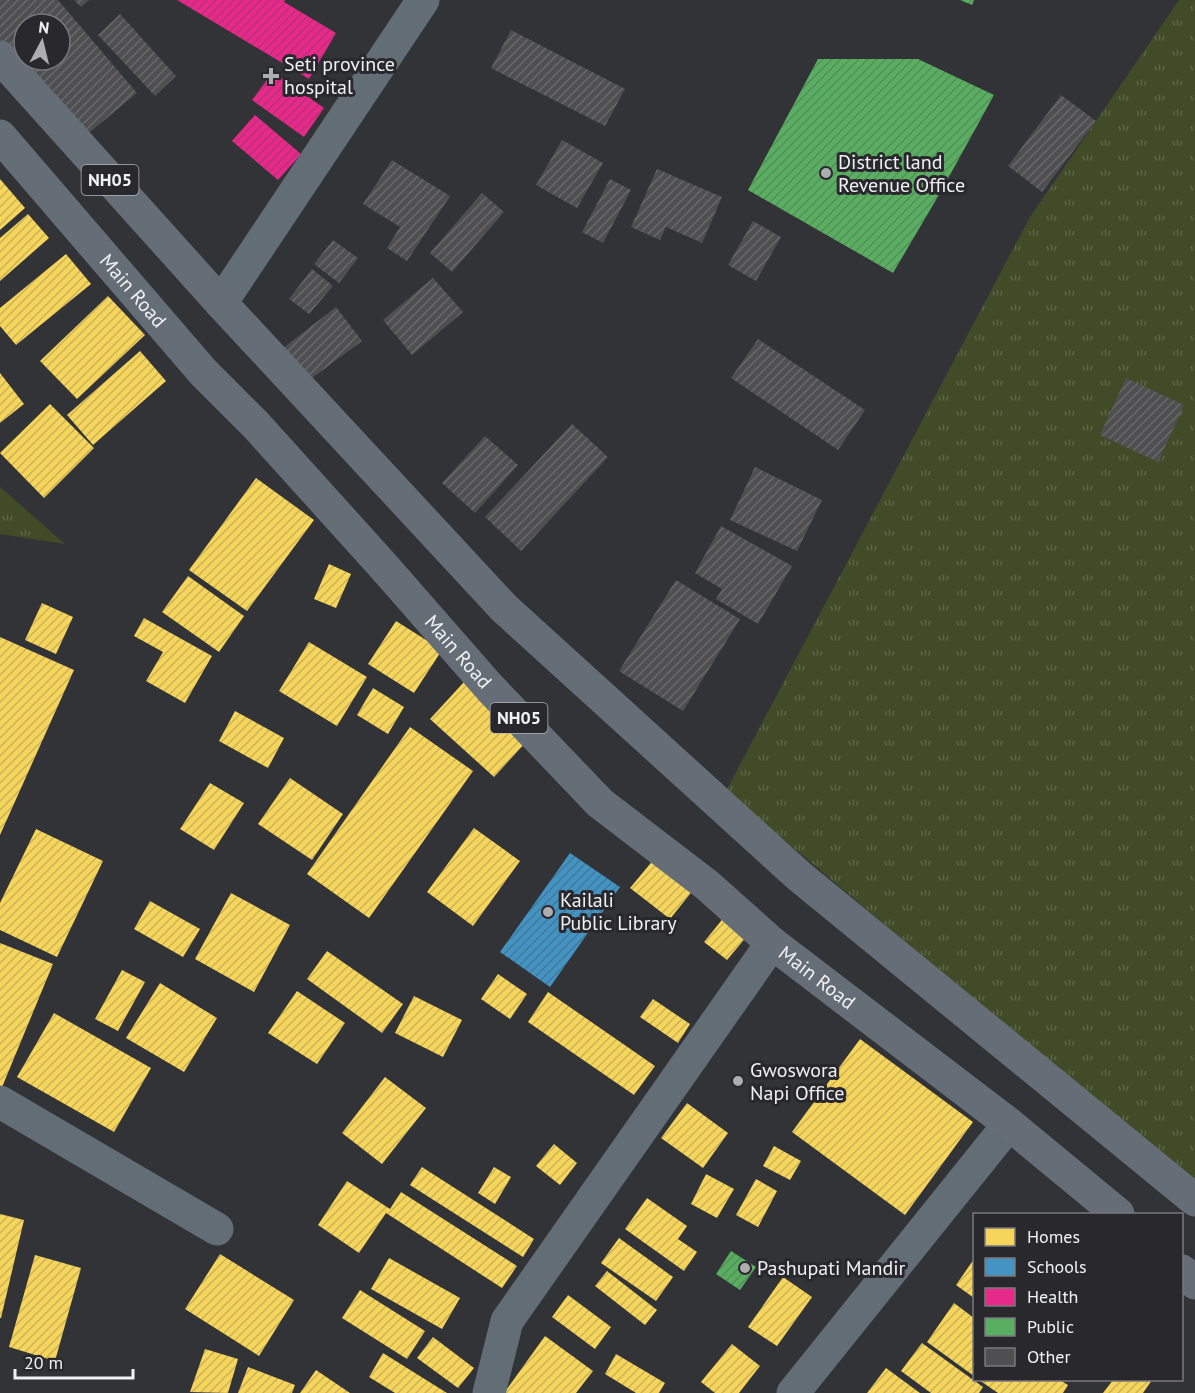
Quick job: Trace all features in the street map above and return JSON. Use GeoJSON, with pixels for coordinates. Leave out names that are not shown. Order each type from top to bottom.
{"type":"FeatureCollection","features":[{"type":"Feature","properties":{"kind":"main road","name":"NH05"},"geometry":{"type":"LineString","coordinates":[[0,57],[221,303],[504,608],[800,876],[1195,1200]]}},
{"type":"Feature","properties":{"kind":"main road","name":"Main Road"},"geometry":{"type":"LineString","coordinates":[[0,136],[203,372],[256,425],[513,712],[600,803],[707,885],[771,943],[1009,1124],[1116,1213]]}},
{"type":"Feature","properties":{"kind":"main road"},"geometry":{"type":"LineString","coordinates":[[1183,1272],[1195,1283]]}},
{"type":"Feature","properties":{"kind":"street"},"geometry":{"type":"LineString","coordinates":[[221,303],[423,0]]}},
{"type":"Feature","properties":{"kind":"street"},"geometry":{"type":"LineString","coordinates":[[489,1393],[507,1321],[771,943]]}},
{"type":"Feature","properties":{"kind":"street"},"geometry":{"type":"LineString","coordinates":[[0,1102],[218,1229]]}},
{"type":"Feature","properties":{"kind":"street"},"geometry":{"type":"LineString","coordinates":[[793,1393],[1009,1124]]}},
{"type":"Feature","properties":{"kind":"green space"},"geometry":{"type":"Polygon","coordinates":[[[1179,0],[1195,0],[1195,1186],[726,791],[1030,217],[1179,0]]]}},
{"type":"Feature","properties":{"kind":"green space"},"geometry":{"type":"Polygon","coordinates":[[[0,487],[65,544],[0,534],[0,487]]]}},
{"type":"Feature","properties":{"kind":"building: Homes"},"geometry":{"type":"Polygon","coordinates":[[[0,179],[25,208],[0,230],[0,179]]]}},
{"type":"Feature","properties":{"kind":"building: Homes"},"geometry":{"type":"Polygon","coordinates":[[[28,214],[49,238],[0,281],[0,238],[28,214]]]}},
{"type":"Feature","properties":{"kind":"building: Homes"},"geometry":{"type":"Polygon","coordinates":[[[66,254],[91,284],[16,345],[0,326],[0,308],[66,254]]]}},
{"type":"Feature","properties":{"kind":"building: Homes"},"geometry":{"type":"Polygon","coordinates":[[[108,296],[145,335],[77,399],[40,361],[108,296]]]}},
{"type":"Feature","properties":{"kind":"building: Homes"},"geometry":{"type":"Polygon","coordinates":[[[140,351],[166,381],[93,445],[67,415],[140,351]]]}},
{"type":"Feature","properties":{"kind":"building: Homes"},"geometry":{"type":"Polygon","coordinates":[[[0,373],[24,404],[0,423],[0,373]]]}},
{"type":"Feature","properties":{"kind":"building: Homes"},"geometry":{"type":"Polygon","coordinates":[[[50,404],[94,448],[44,498],[0,453],[50,404]]]}},
{"type":"Feature","properties":{"kind":"building: Homes"},"geometry":{"type":"Polygon","coordinates":[[[256,478],[314,520],[247,611],[189,570],[256,478]]]}},
{"type":"Feature","properties":{"kind":"building: Homes"},"geometry":{"type":"Polygon","coordinates":[[[329,564],[351,574],[336,608],[314,599],[329,564]]]}},
{"type":"Feature","properties":{"kind":"building: Homes"},"geometry":{"type":"Polygon","coordinates":[[[188,576],[244,616],[219,652],[162,612],[188,576]]]}},
{"type":"Feature","properties":{"kind":"building: Homes"},"geometry":{"type":"Polygon","coordinates":[[[42,603],[73,617],[56,654],[25,640],[42,603]]]}},
{"type":"Feature","properties":{"kind":"building: Homes"},"geometry":{"type":"Polygon","coordinates":[[[144,618],[212,656],[185,703],[146,681],[163,652],[134,636],[144,618]]]}},
{"type":"Feature","properties":{"kind":"building: Homes"},"geometry":{"type":"Polygon","coordinates":[[[396,621],[442,650],[414,693],[368,664],[396,621]]]}},
{"type":"Feature","properties":{"kind":"building: Homes"},"geometry":{"type":"Polygon","coordinates":[[[0,637],[74,670],[0,835],[0,637]]]}},
{"type":"Feature","properties":{"kind":"building: Homes"},"geometry":{"type":"Polygon","coordinates":[[[309,642],[367,677],[337,726],[279,691],[309,642]]]}},
{"type":"Feature","properties":{"kind":"building: Homes"},"geometry":{"type":"Polygon","coordinates":[[[464,682],[528,740],[494,777],[430,719],[464,682]]]}},
{"type":"Feature","properties":{"kind":"building: Homes"},"geometry":{"type":"Polygon","coordinates":[[[373,688],[404,707],[388,734],[357,715],[373,688]]]}},
{"type":"Feature","properties":{"kind":"building: Homes"},"geometry":{"type":"Polygon","coordinates":[[[235,711],[284,738],[268,768],[219,741],[235,711]]]}},
{"type":"Feature","properties":{"kind":"building: Homes"},"geometry":{"type":"Polygon","coordinates":[[[410,727],[473,771],[369,918],[307,874],[410,727]]]}},
{"type":"Feature","properties":{"kind":"building: Homes"},"geometry":{"type":"Polygon","coordinates":[[[290,778],[343,814],[312,860],[258,824],[290,778]]]}},
{"type":"Feature","properties":{"kind":"building: Homes"},"geometry":{"type":"Polygon","coordinates":[[[210,783],[244,803],[214,850],[180,829],[210,783]]]}},
{"type":"Feature","properties":{"kind":"building: Homes"},"geometry":{"type":"Polygon","coordinates":[[[474,828],[520,861],[473,926],[427,892],[474,828]]]}},
{"type":"Feature","properties":{"kind":"building: Homes"},"geometry":{"type":"Polygon","coordinates":[[[36,829],[103,861],[57,957],[0,930],[0,903],[36,829]]]}},
{"type":"Feature","properties":{"kind":"building: Homes"},"geometry":{"type":"Polygon","coordinates":[[[655,858],[694,889],[670,919],[630,888],[655,858]]]}},
{"type":"Feature","properties":{"kind":"building: Homes"},"geometry":{"type":"Polygon","coordinates":[[[231,893],[290,925],[254,992],[195,959],[231,893]]]}},
{"type":"Feature","properties":{"kind":"building: Homes"},"geometry":{"type":"Polygon","coordinates":[[[150,901],[200,929],[183,957],[134,929],[150,901]]]}},
{"type":"Feature","properties":{"kind":"building: Homes"},"geometry":{"type":"Polygon","coordinates":[[[725,916],[748,935],[727,960],[704,942],[725,916]]]}},
{"type":"Feature","properties":{"kind":"building: Homes"},"geometry":{"type":"Polygon","coordinates":[[[0,943],[53,964],[0,1092],[0,943]]]}},
{"type":"Feature","properties":{"kind":"building: Homes"},"geometry":{"type":"Polygon","coordinates":[[[327,951],[403,1004],[382,1033],[307,979],[327,951]]]}},
{"type":"Feature","properties":{"kind":"building: Homes"},"geometry":{"type":"Polygon","coordinates":[[[122,970],[145,982],[118,1031],[95,1019],[122,970]]]}},
{"type":"Feature","properties":{"kind":"building: Homes"},"geometry":{"type":"Polygon","coordinates":[[[498,974],[527,994],[510,1019],[481,999],[498,974]]]}},
{"type":"Feature","properties":{"kind":"building: Homes"},"geometry":{"type":"Polygon","coordinates":[[[160,983],[217,1018],[184,1072],[126,1038],[160,983]]]}},
{"type":"Feature","properties":{"kind":"building: Homes"},"geometry":{"type":"Polygon","coordinates":[[[297,991],[345,1023],[317,1064],[268,1033],[297,991]]]}},
{"type":"Feature","properties":{"kind":"building: Homes"},"geometry":{"type":"Polygon","coordinates":[[[548,992],[655,1066],[634,1095],[528,1022],[548,992]]]}},
{"type":"Feature","properties":{"kind":"building: Homes"},"geometry":{"type":"Polygon","coordinates":[[[414,996],[462,1020],[443,1057],[395,1033],[414,996]]]}},
{"type":"Feature","properties":{"kind":"building: Homes"},"geometry":{"type":"Polygon","coordinates":[[[653,999],[690,1024],[678,1043],[640,1017],[653,999]]]}},
{"type":"Feature","properties":{"kind":"building: Homes"},"geometry":{"type":"Polygon","coordinates":[[[54,1013],[151,1068],[114,1132],[17,1077],[54,1013]]]}},
{"type":"Feature","properties":{"kind":"building: Homes"},"geometry":{"type":"Polygon","coordinates":[[[860,1039],[973,1122],[905,1215],[792,1132],[860,1039]]]}},
{"type":"Feature","properties":{"kind":"building: Homes"},"geometry":{"type":"Polygon","coordinates":[[[385,1077],[426,1108],[382,1164],[342,1133],[385,1077]]]}},
{"type":"Feature","properties":{"kind":"building: Homes"},"geometry":{"type":"Polygon","coordinates":[[[687,1103],[728,1133],[703,1168],[661,1138],[687,1103]]]}},
{"type":"Feature","properties":{"kind":"building: Homes"},"geometry":{"type":"Polygon","coordinates":[[[554,1144],[577,1163],[560,1185],[536,1166],[554,1144]]]}},
{"type":"Feature","properties":{"kind":"building: Homes"},"geometry":{"type":"Polygon","coordinates":[[[774,1146],[801,1161],[790,1180],[763,1166],[774,1146]]]}},
{"type":"Feature","properties":{"kind":"building: Homes"},"geometry":{"type":"Polygon","coordinates":[[[422,1167],[534,1239],[523,1257],[410,1185],[422,1167]]]}},
{"type":"Feature","properties":{"kind":"building: Homes"},"geometry":{"type":"Polygon","coordinates":[[[494,1167],[511,1177],[495,1204],[478,1193],[494,1167]]]}},
{"type":"Feature","properties":{"kind":"building: Homes"},"geometry":{"type":"Polygon","coordinates":[[[706,1174],[734,1189],[717,1218],[691,1204],[706,1174]]]}},
{"type":"Feature","properties":{"kind":"building: Homes"},"geometry":{"type":"Polygon","coordinates":[[[756,1179],[777,1191],[758,1227],[736,1215],[756,1179]]]}},
{"type":"Feature","properties":{"kind":"building: Homes"},"geometry":{"type":"Polygon","coordinates":[[[347,1181],[390,1209],[401,1192],[517,1266],[502,1288],[386,1213],[359,1253],[318,1225],[347,1181]]]}},
{"type":"Feature","properties":{"kind":"building: Homes"},"geometry":{"type":"Polygon","coordinates":[[[647,1198],[687,1226],[678,1239],[697,1252],[684,1271],[625,1229],[647,1198]]]}},
{"type":"Feature","properties":{"kind":"building: Homes"},"geometry":{"type":"Polygon","coordinates":[[[0,1214],[24,1220],[1,1318],[0,1318],[0,1214]]]}},
{"type":"Feature","properties":{"kind":"building: Homes"},"geometry":{"type":"Polygon","coordinates":[[[619,1238],[673,1277],[656,1301],[601,1263],[619,1238]]]}},
{"type":"Feature","properties":{"kind":"building: Homes"},"geometry":{"type":"Polygon","coordinates":[[[220,1254],[294,1300],[259,1356],[185,1309],[220,1254]]]}},
{"type":"Feature","properties":{"kind":"building: Homes"},"geometry":{"type":"Polygon","coordinates":[[[35,1255],[81,1268],[55,1361],[9,1347],[35,1255]]]}},
{"type":"Feature","properties":{"kind":"building: Homes"},"geometry":{"type":"Polygon","coordinates":[[[389,1258],[460,1298],[442,1329],[371,1289],[389,1258]]]}},
{"type":"Feature","properties":{"kind":"building: Homes"},"geometry":{"type":"Polygon","coordinates":[[[973,1260],[973,1297],[956,1285],[973,1260]]]}},
{"type":"Feature","properties":{"kind":"building: Homes"},"geometry":{"type":"Polygon","coordinates":[[[607,1271],[657,1310],[645,1325],[595,1286],[607,1271]]]}},
{"type":"Feature","properties":{"kind":"building: Homes"},"geometry":{"type":"Polygon","coordinates":[[[783,1277],[812,1297],[777,1346],[748,1327],[783,1277]]]}},
{"type":"Feature","properties":{"kind":"building: Homes"},"geometry":{"type":"Polygon","coordinates":[[[360,1290],[425,1331],[407,1359],[342,1318],[360,1290]]]}},
{"type":"Feature","properties":{"kind":"building: Homes"},"geometry":{"type":"Polygon","coordinates":[[[568,1295],[611,1327],[595,1349],[552,1317],[568,1295]]]}},
{"type":"Feature","properties":{"kind":"building: Homes"},"geometry":{"type":"Polygon","coordinates":[[[954,1303],[973,1317],[973,1375],[927,1342],[954,1303]]]}},
{"type":"Feature","properties":{"kind":"building: Homes"},"geometry":{"type":"Polygon","coordinates":[[[545,1336],[593,1371],[576,1393],[504,1393],[545,1336]]]}},
{"type":"Feature","properties":{"kind":"building: Homes"},"geometry":{"type":"Polygon","coordinates":[[[433,1337],[474,1368],[458,1388],[417,1358],[433,1337]]]}},
{"type":"Feature","properties":{"kind":"building: Homes"},"geometry":{"type":"Polygon","coordinates":[[[922,1343],[983,1387],[979,1393],[931,1393],[901,1371],[922,1343]]]}},
{"type":"Feature","properties":{"kind":"building: Homes"},"geometry":{"type":"Polygon","coordinates":[[[732,1344],[760,1366],[739,1393],[715,1393],[701,1382],[732,1344]]]}},
{"type":"Feature","properties":{"kind":"building: Homes"},"geometry":{"type":"Polygon","coordinates":[[[205,1349],[238,1359],[228,1393],[190,1392],[205,1349]]]}},
{"type":"Feature","properties":{"kind":"building: Homes"},"geometry":{"type":"Polygon","coordinates":[[[383,1353],[447,1393],[395,1393],[369,1377],[383,1353]]]}},
{"type":"Feature","properties":{"kind":"building: Homes"},"geometry":{"type":"Polygon","coordinates":[[[616,1354],[665,1383],[659,1393],[636,1393],[605,1374],[616,1354]]]}},
{"type":"Feature","properties":{"kind":"building: Homes"},"geometry":{"type":"Polygon","coordinates":[[[248,1367],[295,1385],[292,1393],[238,1393],[248,1367]]]}},
{"type":"Feature","properties":{"kind":"building: Homes"},"geometry":{"type":"Polygon","coordinates":[[[886,1368],[920,1393],[867,1393],[886,1368]]]}},
{"type":"Feature","properties":{"kind":"building: Homes"},"geometry":{"type":"Polygon","coordinates":[[[316,1370],[350,1393],[300,1393],[316,1370]]]}},
{"type":"Feature","properties":{"kind":"building: Homes"},"geometry":{"type":"Polygon","coordinates":[[[980,1381],[1062,1381],[1068,1385],[1063,1393],[998,1393],[980,1381]]]}},
{"type":"Feature","properties":{"kind":"building: Homes"},"geometry":{"type":"Polygon","coordinates":[[[1112,1381],[1151,1381],[1143,1393],[1103,1393],[1112,1381]]]}},
{"type":"Feature","properties":{"kind":"building: Schools"},"geometry":{"type":"Polygon","coordinates":[[[570,853],[620,887],[550,987],[500,952],[570,853]]]}},
{"type":"Feature","properties":{"kind":"building: Health"},"geometry":{"type":"Polygon","coordinates":[[[177,0],[285,0],[284,2],[336,33],[309,79],[177,0]]]}},
{"type":"Feature","properties":{"kind":"building: Health"},"geometry":{"type":"Polygon","coordinates":[[[273,72],[324,108],[304,137],[252,100],[273,72]]]}},
{"type":"Feature","properties":{"kind":"building: Health"},"geometry":{"type":"Polygon","coordinates":[[[255,115],[301,154],[278,180],[232,141],[255,115]]]}},
{"type":"Feature","properties":{"kind":"building: Public"},"geometry":{"type":"Polygon","coordinates":[[[960,0],[974,0],[972,5],[960,0]]]}},
{"type":"Feature","properties":{"kind":"building: Public"},"geometry":{"type":"Polygon","coordinates":[[[818,59],[918,59],[994,95],[893,273],[748,190],[818,59]]]}},
{"type":"Feature","properties":{"kind":"building: Public"},"geometry":{"type":"Polygon","coordinates":[[[731,1251],[756,1267],[740,1290],[716,1274],[731,1251]]]}},
{"type":"Feature","properties":{"kind":"building: Other"},"geometry":{"type":"Polygon","coordinates":[[[0,0],[58,0],[68,12],[12,12],[12,64],[0,50],[0,0]]]}},
{"type":"Feature","properties":{"kind":"building: Other"},"geometry":{"type":"Polygon","coordinates":[[[74,0],[89,0],[81,7],[74,0]]]}},
{"type":"Feature","properties":{"kind":"building: Other"},"geometry":{"type":"Polygon","coordinates":[[[120,14],[176,76],[155,96],[98,35],[120,14]]]}},
{"type":"Feature","properties":{"kind":"building: Other"},"geometry":{"type":"Polygon","coordinates":[[[72,16],[137,93],[78,142],[19,72],[72,72],[72,16]]]}},
{"type":"Feature","properties":{"kind":"building: Other"},"geometry":{"type":"Polygon","coordinates":[[[511,30],[625,89],[605,126],[491,68],[511,30]]]}},
{"type":"Feature","properties":{"kind":"building: Other"},"geometry":{"type":"Polygon","coordinates":[[[1061,95],[1096,121],[1042,192],[1008,166],[1061,95]]]}},
{"type":"Feature","properties":{"kind":"building: Other"},"geometry":{"type":"Polygon","coordinates":[[[562,140],[603,163],[577,208],[536,185],[562,140]]]}},
{"type":"Feature","properties":{"kind":"building: Other"},"geometry":{"type":"Polygon","coordinates":[[[392,160],[450,196],[407,261],[387,248],[400,227],[363,204],[392,160]]]}},
{"type":"Feature","properties":{"kind":"building: Other"},"geometry":{"type":"Polygon","coordinates":[[[657,169],[722,197],[702,243],[666,227],[660,240],[631,227],[657,169]]]}},
{"type":"Feature","properties":{"kind":"building: Other"},"geometry":{"type":"Polygon","coordinates":[[[610,179],[631,190],[603,243],[582,232],[610,179]]]}},
{"type":"Feature","properties":{"kind":"building: Other"},"geometry":{"type":"Polygon","coordinates":[[[482,193],[504,212],[452,272],[430,253],[482,193]]]}},
{"type":"Feature","properties":{"kind":"building: Other"},"geometry":{"type":"Polygon","coordinates":[[[753,221],[781,237],[756,281],[728,265],[753,221]]]}},
{"type":"Feature","properties":{"kind":"building: Other"},"geometry":{"type":"Polygon","coordinates":[[[333,240],[358,258],[339,283],[314,264],[333,240]]]}},
{"type":"Feature","properties":{"kind":"building: Other"},"geometry":{"type":"Polygon","coordinates":[[[312,269],[333,286],[309,314],[289,299],[312,269]]]}},
{"type":"Feature","properties":{"kind":"building: Other"},"geometry":{"type":"Polygon","coordinates":[[[433,278],[463,312],[412,355],[383,320],[433,278]]]}},
{"type":"Feature","properties":{"kind":"building: Other"},"geometry":{"type":"Polygon","coordinates":[[[336,307],[362,341],[308,381],[283,348],[336,307]]]}},
{"type":"Feature","properties":{"kind":"building: Other"},"geometry":{"type":"Polygon","coordinates":[[[758,339],[865,410],[838,450],[731,378],[758,339]]]}},
{"type":"Feature","properties":{"kind":"building: Other"},"geometry":{"type":"Polygon","coordinates":[[[1126,378],[1184,405],[1158,462],[1100,435],[1126,378]]]}},
{"type":"Feature","properties":{"kind":"building: Other"},"geometry":{"type":"Polygon","coordinates":[[[572,424],[608,457],[521,551],[485,517],[572,424]]]}},
{"type":"Feature","properties":{"kind":"building: Other"},"geometry":{"type":"Polygon","coordinates":[[[485,436],[518,465],[475,513],[442,483],[485,436]]]}},
{"type":"Feature","properties":{"kind":"building: Other"},"geometry":{"type":"Polygon","coordinates":[[[755,467],[822,500],[797,551],[730,520],[755,467]]]}},
{"type":"Feature","properties":{"kind":"building: Other"},"geometry":{"type":"Polygon","coordinates":[[[721,526],[792,566],[758,624],[716,599],[722,589],[695,573],[721,526]]]}},
{"type":"Feature","properties":{"kind":"building: Other"},"geometry":{"type":"Polygon","coordinates":[[[676,580],[740,619],[683,711],[619,671],[676,580]]]}},
{"type":"Feature","properties":{"kind":"place","name":"Seti province hospital"},"geometry":{"type":"Point","coordinates":[271,76]}},
{"type":"Feature","properties":{"kind":"place","name":"District land Revenue Office"},"geometry":{"type":"Point","coordinates":[826,173]}},
{"type":"Feature","properties":{"kind":"place","name":"Kailali Public Library"},"geometry":{"type":"Point","coordinates":[548,912]}},
{"type":"Feature","properties":{"kind":"place","name":"Gwoswora Napi Office"},"geometry":{"type":"Point","coordinates":[738,1081]}},
{"type":"Feature","properties":{"kind":"place","name":"Pashupati Mandir"},"geometry":{"type":"Point","coordinates":[745,1268]}}]}
